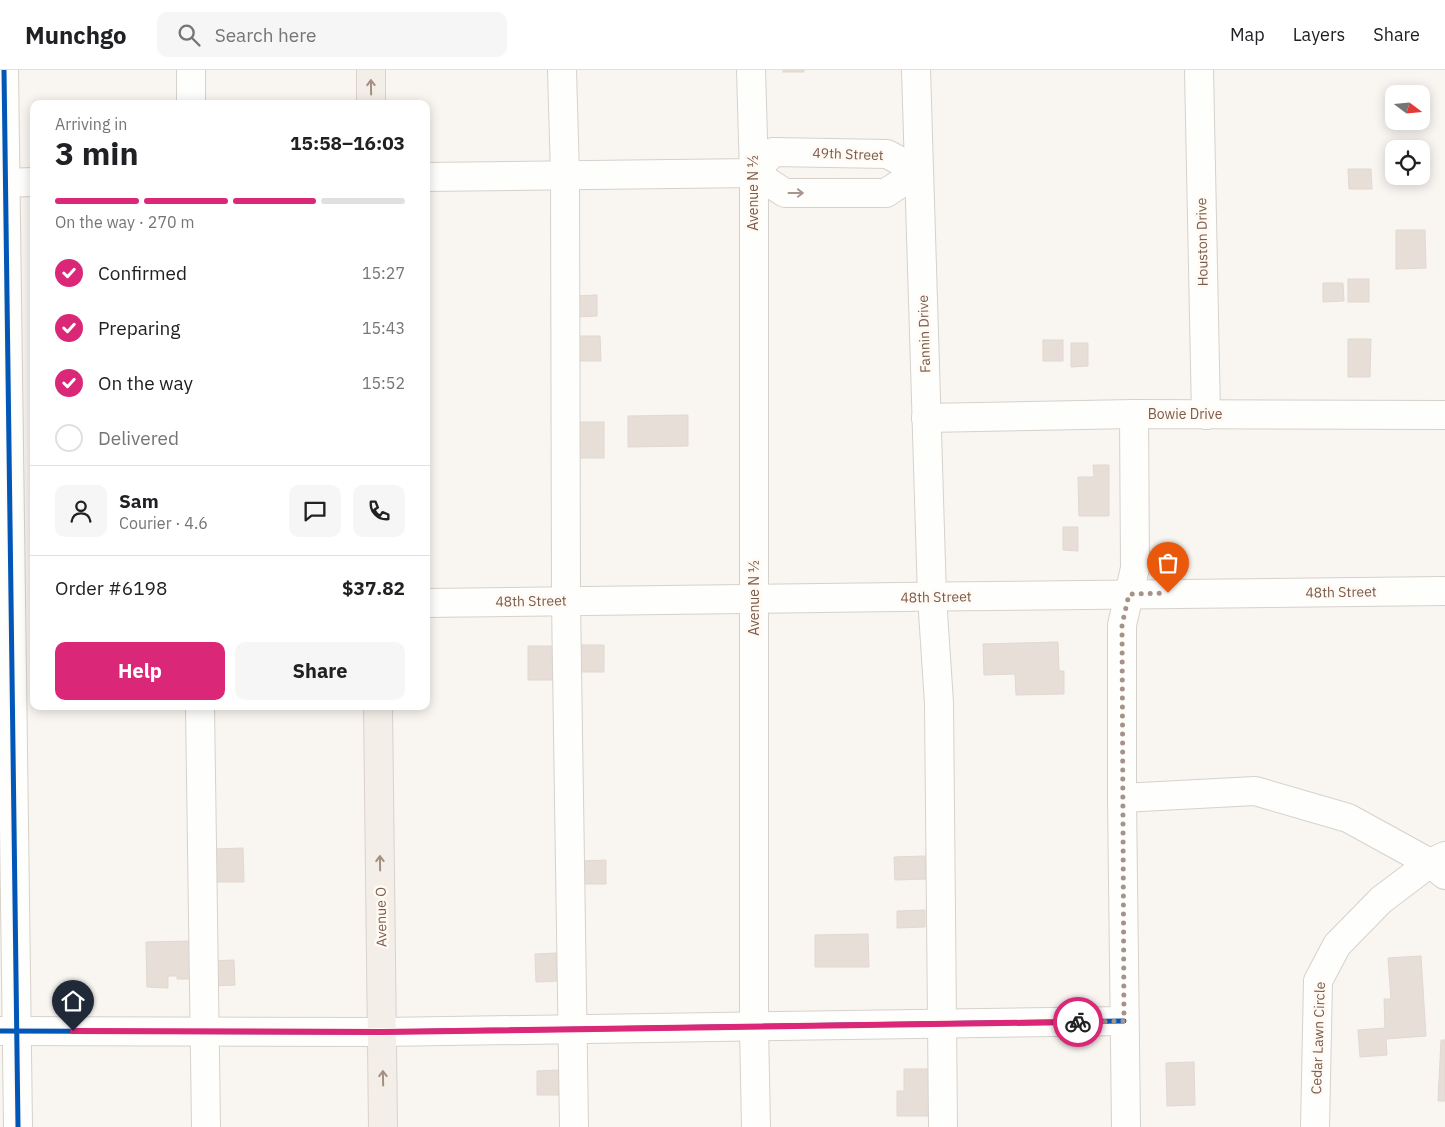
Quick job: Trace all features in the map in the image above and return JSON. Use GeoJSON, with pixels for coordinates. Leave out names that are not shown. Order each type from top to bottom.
{"type":"FeatureCollection","features":[{"type":"Feature","properties":{"kind":"main road"},"geometry":{"type":"LineString","coordinates":[[371,70],[372,100]]}},
{"type":"Feature","properties":{"kind":"main road","name":"Avenue O"},"geometry":{"type":"LineString","coordinates":[[378,710],[383,1127]]}},
{"type":"Feature","properties":{"kind":"street"},"geometry":{"type":"LineString","coordinates":[[4,70],[3,182],[15,607],[8,1031],[18,1127]]}},
{"type":"Feature","properties":{"kind":"street"},"geometry":{"type":"LineString","coordinates":[[191,70],[191,100]]}},
{"type":"Feature","properties":{"kind":"street"},"geometry":{"type":"LineString","coordinates":[[562,70],[565,175],[566,601],[574,1127]]}},
{"type":"Feature","properties":{"kind":"street","name":"Avenue N ½"},"geometry":{"type":"LineString","coordinates":[[751,70],[754,173],[754,1027],[756,1127]]}},
{"type":"Feature","properties":{"kind":"street","name":"Fannin Drive"},"geometry":{"type":"LineString","coordinates":[[916,70],[932,597],[939,703],[943,1127]]}},
{"type":"Feature","properties":{"kind":"street","name":"Houston Drive"},"geometry":{"type":"LineString","coordinates":[[1199,70],[1206,415]]}},
{"type":"Feature","properties":{"kind":"street","name":"49th Street"},"geometry":{"type":"LineString","coordinates":[[754,173],[773,152],[887,154],[919,171]]}},
{"type":"Feature","properties":{"kind":"street"},"geometry":{"type":"LineString","coordinates":[[430,177],[754,173],[785,194],[886,193],[919,171]]}},
{"type":"Feature","properties":{"kind":"street"},"geometry":{"type":"LineString","coordinates":[[3,182],[30,182]]}},
{"type":"Feature","properties":{"kind":"street"},"geometry":{"type":"LineString","coordinates":[[1126,1127],[1122,625],[1136,561],[1134,414]]}},
{"type":"Feature","properties":{"kind":"street","name":"Bowie Drive"},"geometry":{"type":"LineString","coordinates":[[926,418],[1134,414],[1445,415]]}},
{"type":"Feature","properties":{"kind":"street","name":"48th Street"},"geometry":{"type":"LineString","coordinates":[[430,603],[1445,591]]}},
{"type":"Feature","properties":{"kind":"street"},"geometry":{"type":"LineString","coordinates":[[200,710],[206,1127]]}},
{"type":"Feature","properties":{"kind":"street"},"geometry":{"type":"LineString","coordinates":[[1122,798],[1255,791],[1348,818],[1440,864]]}},
{"type":"Feature","properties":{"kind":"street","name":"Cedar Lawn Circle"},"geometry":{"type":"LineString","coordinates":[[1315,1127],[1318,981],[1336,945],[1381,900],[1440,864]]}},
{"type":"Feature","properties":{"kind":"street"},"geometry":{"type":"LineString","coordinates":[[8,1031],[382,1032],[1124,1021]]}},
{"type":"Feature","properties":{"kind":"building"},"geometry":{"type":"Polygon","coordinates":[[[783,70],[804,70],[804,72],[783,72],[783,70]]]}},
{"type":"Feature","properties":{"kind":"building"},"geometry":{"type":"Polygon","coordinates":[[[1348,169],[1371,169],[1372,189],[1349,189],[1348,169]]]}},
{"type":"Feature","properties":{"kind":"building"},"geometry":{"type":"Polygon","coordinates":[[[1396,230],[1425,230],[1426,268],[1396,269],[1396,230]]]}},
{"type":"Feature","properties":{"kind":"building"},"geometry":{"type":"Polygon","coordinates":[[[1348,279],[1369,279],[1369,302],[1348,302],[1348,279]]]}},
{"type":"Feature","properties":{"kind":"building"},"geometry":{"type":"Polygon","coordinates":[[[1323,283],[1343,283],[1344,301],[1323,302],[1323,283]]]}},
{"type":"Feature","properties":{"kind":"building"},"geometry":{"type":"Polygon","coordinates":[[[597,295],[597,316],[574,317],[573,296],[597,295]]]}},
{"type":"Feature","properties":{"kind":"building"},"geometry":{"type":"Polygon","coordinates":[[[577,336],[600,336],[601,361],[577,361],[577,336]]]}},
{"type":"Feature","properties":{"kind":"building"},"geometry":{"type":"Polygon","coordinates":[[[1348,339],[1371,339],[1370,377],[1348,377],[1348,339]]]}},
{"type":"Feature","properties":{"kind":"building"},"geometry":{"type":"Polygon","coordinates":[[[1043,340],[1063,340],[1063,361],[1043,361],[1043,340]]]}},
{"type":"Feature","properties":{"kind":"building"},"geometry":{"type":"Polygon","coordinates":[[[1071,343],[1088,343],[1088,366],[1071,367],[1071,343]]]}},
{"type":"Feature","properties":{"kind":"building"},"geometry":{"type":"Polygon","coordinates":[[[688,415],[688,446],[628,447],[628,416],[688,415]]]}},
{"type":"Feature","properties":{"kind":"building"},"geometry":{"type":"Polygon","coordinates":[[[576,422],[604,422],[604,458],[576,458],[576,422]]]}},
{"type":"Feature","properties":{"kind":"building"},"geometry":{"type":"Polygon","coordinates":[[[1093,465],[1109,465],[1109,516],[1079,516],[1078,477],[1094,477],[1093,465]]]}},
{"type":"Feature","properties":{"kind":"building"},"geometry":{"type":"Polygon","coordinates":[[[1063,527],[1078,527],[1078,551],[1063,550],[1063,527]]]}},
{"type":"Feature","properties":{"kind":"building"},"geometry":{"type":"Polygon","coordinates":[[[1058,642],[1059,671],[1064,671],[1064,694],[1016,695],[1015,674],[984,675],[983,644],[1058,642]]]}},
{"type":"Feature","properties":{"kind":"building"},"geometry":{"type":"Polygon","coordinates":[[[576,645],[604,645],[604,672],[577,672],[576,645]]]}},
{"type":"Feature","properties":{"kind":"building"},"geometry":{"type":"Polygon","coordinates":[[[528,646],[556,646],[556,680],[528,680],[528,646]]]}},
{"type":"Feature","properties":{"kind":"building"},"geometry":{"type":"Polygon","coordinates":[[[243,848],[244,882],[215,882],[215,849],[243,848]]]}},
{"type":"Feature","properties":{"kind":"building"},"geometry":{"type":"Polygon","coordinates":[[[925,856],[926,879],[895,880],[894,857],[925,856]]]}},
{"type":"Feature","properties":{"kind":"building"},"geometry":{"type":"Polygon","coordinates":[[[606,860],[606,884],[582,884],[581,861],[606,860]]]}},
{"type":"Feature","properties":{"kind":"building"},"geometry":{"type":"Polygon","coordinates":[[[925,910],[925,927],[897,928],[897,911],[925,910]]]}},
{"type":"Feature","properties":{"kind":"building"},"geometry":{"type":"Polygon","coordinates":[[[868,934],[869,967],[815,967],[815,935],[868,934]]]}},
{"type":"Feature","properties":{"kind":"building"},"geometry":{"type":"Polygon","coordinates":[[[191,941],[192,979],[177,979],[177,976],[168,976],[168,988],[147,987],[146,942],[191,941]]]}},
{"type":"Feature","properties":{"kind":"building"},"geometry":{"type":"Polygon","coordinates":[[[556,953],[557,981],[536,982],[535,954],[556,953]]]}},
{"type":"Feature","properties":{"kind":"building"},"geometry":{"type":"Polygon","coordinates":[[[1421,956],[1426,1036],[1386,1039],[1387,1055],[1360,1057],[1358,1030],[1385,1028],[1384,999],[1391,999],[1388,958],[1421,956]]]}},
{"type":"Feature","properties":{"kind":"building"},"geometry":{"type":"Polygon","coordinates":[[[234,960],[235,985],[212,986],[212,961],[234,960]]]}},
{"type":"Feature","properties":{"kind":"building"},"geometry":{"type":"Polygon","coordinates":[[[1441,1040],[1445,1040],[1445,1101],[1438,1101],[1441,1040]]]}},
{"type":"Feature","properties":{"kind":"building"},"geometry":{"type":"Polygon","coordinates":[[[1194,1062],[1195,1105],[1167,1106],[1166,1063],[1194,1062]]]}},
{"type":"Feature","properties":{"kind":"building"},"geometry":{"type":"Polygon","coordinates":[[[904,1069],[933,1069],[933,1116],[897,1116],[897,1091],[904,1091],[904,1069]]]}},
{"type":"Feature","properties":{"kind":"building"},"geometry":{"type":"Polygon","coordinates":[[[559,1070],[559,1095],[537,1095],[537,1071],[559,1070]]]}},
{"type":"Feature","properties":{"kind":"cycle path"},"geometry":{"type":"LineString","coordinates":[[4,70],[18,1127]]}},
{"type":"Feature","properties":{"kind":"cycle path"},"geometry":{"type":"LineString","coordinates":[[0,1031],[382,1032],[1124,1021]]}},
{"type":"Feature","properties":{"kind":"way so far"},"geometry":{"type":"LineString","coordinates":[[1078,1022],[1124,1021],[1122,625],[1129,594],[1168,593]]}},
{"type":"Feature","properties":{"kind":"route"},"geometry":{"type":"LineString","coordinates":[[73,1031],[382,1032],[1078,1022]]}}]}
